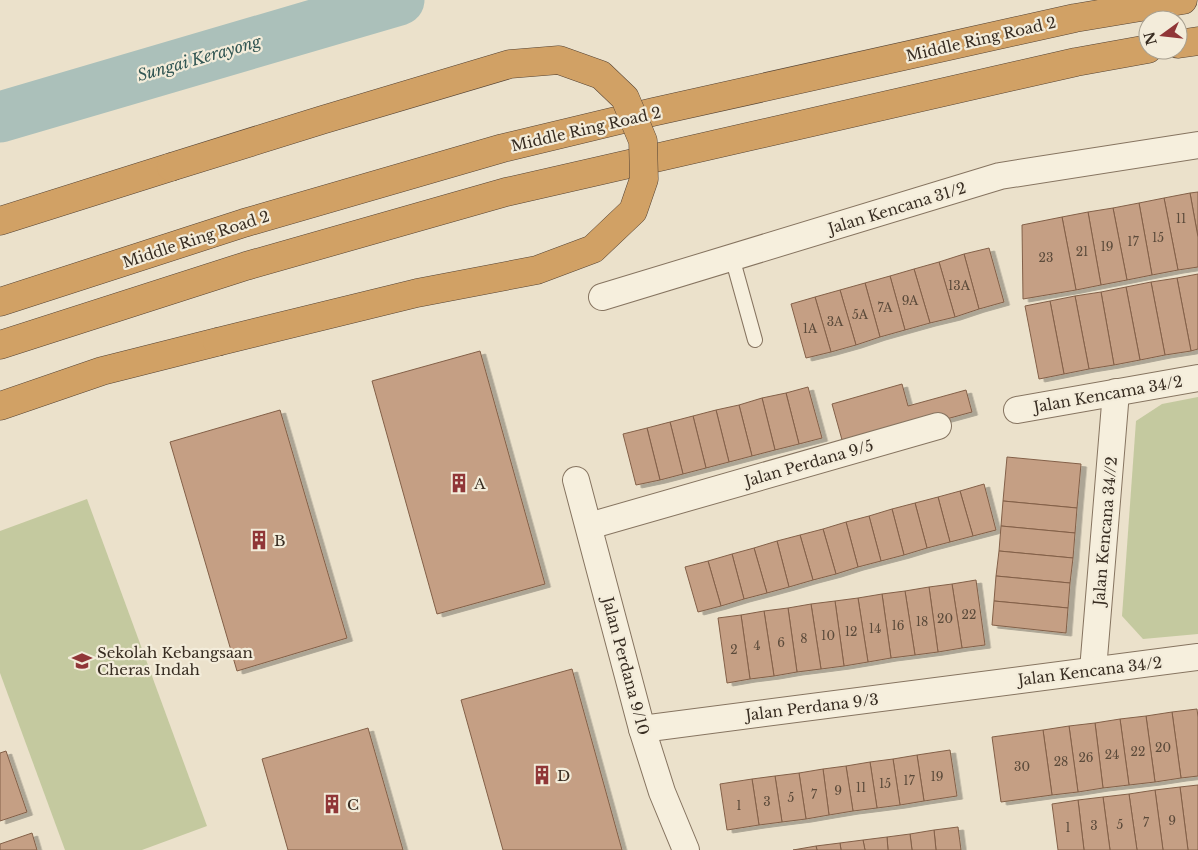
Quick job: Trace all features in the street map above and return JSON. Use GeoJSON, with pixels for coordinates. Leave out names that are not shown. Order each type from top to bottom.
{"type":"FeatureCollection","features":[{"type":"Feature","properties":{"kind":"highway","name":"Middle Ring Road 2"},"geometry":{"type":"LineString","coordinates":[[0,302],[244,223],[503,148],[653,112],[1075,18],[1183,0]]}},
{"type":"Feature","properties":{"kind":"highway"},"geometry":{"type":"LineString","coordinates":[[0,345],[246,266],[506,192],[1076,62],[1138,51]]}},
{"type":"Feature","properties":{"kind":"highway"},"geometry":{"type":"LineString","coordinates":[[0,221],[312,123],[510,64],[559,60],[601,75],[625,98],[643,141],[644,179],[633,211],[593,249],[537,270],[417,293],[102,371],[0,406]]}},
{"type":"Feature","properties":{"kind":"street","name":"Jalan Kencana 31/2"},"geometry":{"type":"LineString","coordinates":[[602,297],[1000,176],[1198,145]]}},
{"type":"Feature","properties":{"kind":"street","name":"Jalan Kencama 34/2"},"geometry":{"type":"LineString","coordinates":[[1017,410],[1198,378]]}},
{"type":"Feature","properties":{"kind":"street","name":"Jalan Kencana 34//2"},"geometry":{"type":"LineString","coordinates":[[1093,670],[1116,392]]}},
{"type":"Feature","properties":{"kind":"street","name":"Jalan Perdana 9/5"},"geometry":{"type":"LineString","coordinates":[[589,526],[938,426]]}},
{"type":"Feature","properties":{"kind":"street","name":"Jalan Perdana 9/10"},"geometry":{"type":"LineString","coordinates":[[576,480],[642,729],[662,792],[686,850]]}},
{"type":"Feature","properties":{"kind":"street","name":"Jalan Kencana 34/2"},"geometry":{"type":"LineString","coordinates":[[983,685],[1198,657]]}},
{"type":"Feature","properties":{"kind":"street","name":"Jalan Perdana 9/3"},"geometry":{"type":"LineString","coordinates":[[642,729],[983,685]]}},
{"type":"Feature","properties":{"kind":"lane"},"geometry":{"type":"LineString","coordinates":[[732,257],[755,340]]}},
{"type":"Feature","properties":{"kind":"green space"},"geometry":{"type":"Polygon","coordinates":[[[1198,397],[1198,634],[1143,639],[1122,616],[1136,421],[1162,404],[1198,397]]]}},
{"type":"Feature","properties":{"kind":"green space","name":"Sekolah Kebangsaan Cheras Indah"},"geometry":{"type":"Polygon","coordinates":[[[87,499],[207,826],[142,850],[65,850],[0,673],[0,531],[87,499]]]}},
{"type":"Feature","properties":{"kind":"building"},"geometry":{"type":"Polygon","coordinates":[[[1198,192],[1198,237],[1190,193],[1198,192]]]}},
{"type":"Feature","properties":{"kind":"building"},"geometry":{"type":"Polygon","coordinates":[[[1190,193],[1198,237],[1198,267],[1178,270],[1164,198],[1190,193]]]}},
{"type":"Feature","properties":{"kind":"building"},"geometry":{"type":"Polygon","coordinates":[[[1164,198],[1178,270],[1152,275],[1139,203],[1164,198]]]}},
{"type":"Feature","properties":{"kind":"building"},"geometry":{"type":"Polygon","coordinates":[[[1139,203],[1152,275],[1127,280],[1113,208],[1139,203]]]}},
{"type":"Feature","properties":{"kind":"building"},"geometry":{"type":"Polygon","coordinates":[[[1113,208],[1127,280],[1101,285],[1088,212],[1113,208]]]}},
{"type":"Feature","properties":{"kind":"building"},"geometry":{"type":"Polygon","coordinates":[[[1088,212],[1101,285],[1076,290],[1062,217],[1088,212]]]}},
{"type":"Feature","properties":{"kind":"building"},"geometry":{"type":"Polygon","coordinates":[[[1062,217],[1076,290],[1023,299],[1022,225],[1062,217]]]}},
{"type":"Feature","properties":{"kind":"building"},"geometry":{"type":"Polygon","coordinates":[[[989,248],[1004,302],[979,309],[964,254],[989,248]]]}},
{"type":"Feature","properties":{"kind":"building"},"geometry":{"type":"Polygon","coordinates":[[[964,254],[979,309],[955,317],[939,262],[964,254]]]}},
{"type":"Feature","properties":{"kind":"building"},"geometry":{"type":"Polygon","coordinates":[[[939,262],[955,317],[930,323],[914,269],[939,262]]]}},
{"type":"Feature","properties":{"kind":"building"},"geometry":{"type":"Polygon","coordinates":[[[914,269],[930,323],[905,330],[890,276],[914,269]]]}},
{"type":"Feature","properties":{"kind":"building"},"geometry":{"type":"Polygon","coordinates":[[[1198,274],[1198,349],[1191,351],[1177,278],[1198,274]]]}},
{"type":"Feature","properties":{"kind":"building"},"geometry":{"type":"Polygon","coordinates":[[[890,276],[905,330],[880,337],[865,283],[890,276]]]}},
{"type":"Feature","properties":{"kind":"building"},"geometry":{"type":"Polygon","coordinates":[[[1177,278],[1191,351],[1165,355],[1151,282],[1177,278]]]}},
{"type":"Feature","properties":{"kind":"building"},"geometry":{"type":"Polygon","coordinates":[[[1151,282],[1165,355],[1140,360],[1126,287],[1151,282]]]}},
{"type":"Feature","properties":{"kind":"building"},"geometry":{"type":"Polygon","coordinates":[[[865,283],[880,337],[856,345],[840,290],[865,283]]]}},
{"type":"Feature","properties":{"kind":"building"},"geometry":{"type":"Polygon","coordinates":[[[1126,287],[1140,360],[1114,365],[1101,292],[1126,287]]]}},
{"type":"Feature","properties":{"kind":"building"},"geometry":{"type":"Polygon","coordinates":[[[840,290],[856,345],[831,352],[815,297],[840,290]]]}},
{"type":"Feature","properties":{"kind":"building"},"geometry":{"type":"Polygon","coordinates":[[[1101,292],[1114,365],[1089,369],[1075,296],[1101,292]]]}},
{"type":"Feature","properties":{"kind":"building"},"geometry":{"type":"Polygon","coordinates":[[[1075,296],[1089,369],[1064,374],[1050,301],[1075,296]]]}},
{"type":"Feature","properties":{"kind":"building"},"geometry":{"type":"Polygon","coordinates":[[[815,297],[831,352],[806,358],[791,304],[815,297]]]}},
{"type":"Feature","properties":{"kind":"building"},"geometry":{"type":"Polygon","coordinates":[[[1050,301],[1064,374],[1039,379],[1025,306],[1050,301]]]}},
{"type":"Feature","properties":{"kind":"building","name":"A"},"geometry":{"type":"Polygon","coordinates":[[[480,351],[545,584],[437,614],[372,381],[480,351]]]}},
{"type":"Feature","properties":{"kind":"building"},"geometry":{"type":"Polygon","coordinates":[[[902,384],[908,406],[966,390],[972,412],[844,447],[832,404],[902,384]]]}},
{"type":"Feature","properties":{"kind":"building"},"geometry":{"type":"Polygon","coordinates":[[[808,387],[822,438],[799,444],[786,393],[808,387]]]}},
{"type":"Feature","properties":{"kind":"building"},"geometry":{"type":"Polygon","coordinates":[[[786,393],[799,444],[775,450],[762,398],[786,393]]]}},
{"type":"Feature","properties":{"kind":"building"},"geometry":{"type":"Polygon","coordinates":[[[762,398],[775,450],[752,456],[739,405],[762,398]]]}},
{"type":"Feature","properties":{"kind":"building"},"geometry":{"type":"Polygon","coordinates":[[[739,405],[752,456],[729,462],[716,410],[739,405]]]}},
{"type":"Feature","properties":{"kind":"building","name":"B"},"geometry":{"type":"Polygon","coordinates":[[[280,410],[347,638],[237,671],[170,442],[280,410]]]}},
{"type":"Feature","properties":{"kind":"building"},"geometry":{"type":"Polygon","coordinates":[[[716,410],[729,462],[706,468],[693,416],[716,410]]]}},
{"type":"Feature","properties":{"kind":"building"},"geometry":{"type":"Polygon","coordinates":[[[693,416],[706,468],[683,474],[670,422],[693,416]]]}},
{"type":"Feature","properties":{"kind":"building"},"geometry":{"type":"Polygon","coordinates":[[[670,422],[683,474],[660,480],[647,428],[670,422]]]}},
{"type":"Feature","properties":{"kind":"building"},"geometry":{"type":"Polygon","coordinates":[[[647,428],[660,480],[636,485],[623,434],[647,428]]]}},
{"type":"Feature","properties":{"kind":"building"},"geometry":{"type":"Polygon","coordinates":[[[1007,457],[1081,464],[1077,508],[1003,501],[1007,457]]]}},
{"type":"Feature","properties":{"kind":"building"},"geometry":{"type":"Polygon","coordinates":[[[984,484],[996,530],[973,536],[960,491],[984,484]]]}},
{"type":"Feature","properties":{"kind":"building"},"geometry":{"type":"Polygon","coordinates":[[[960,491],[973,536],[950,542],[938,497],[960,491]]]}},
{"type":"Feature","properties":{"kind":"building"},"geometry":{"type":"Polygon","coordinates":[[[938,497],[950,542],[927,548],[915,503],[938,497]]]}},
{"type":"Feature","properties":{"kind":"building"},"geometry":{"type":"Polygon","coordinates":[[[1003,501],[1077,508],[1075,533],[1001,526],[1003,501]]]}},
{"type":"Feature","properties":{"kind":"building"},"geometry":{"type":"Polygon","coordinates":[[[915,503],[927,548],[904,555],[892,509],[915,503]]]}},
{"type":"Feature","properties":{"kind":"building"},"geometry":{"type":"Polygon","coordinates":[[[892,509],[904,555],[881,561],[869,516],[892,509]]]}},
{"type":"Feature","properties":{"kind":"building"},"geometry":{"type":"Polygon","coordinates":[[[869,516],[881,561],[858,567],[846,522],[869,516]]]}},
{"type":"Feature","properties":{"kind":"building"},"geometry":{"type":"Polygon","coordinates":[[[846,522],[858,567],[836,574],[823,529],[846,522]]]}},
{"type":"Feature","properties":{"kind":"building"},"geometry":{"type":"Polygon","coordinates":[[[1001,526],[1075,533],[1073,558],[999,551],[1001,526]]]}},
{"type":"Feature","properties":{"kind":"building"},"geometry":{"type":"Polygon","coordinates":[[[823,529],[836,574],[813,580],[800,535],[823,529]]]}},
{"type":"Feature","properties":{"kind":"building"},"geometry":{"type":"Polygon","coordinates":[[[800,535],[813,580],[789,587],[777,541],[800,535]]]}},
{"type":"Feature","properties":{"kind":"building"},"geometry":{"type":"Polygon","coordinates":[[[777,541],[789,587],[767,593],[754,548],[777,541]]]}},
{"type":"Feature","properties":{"kind":"building"},"geometry":{"type":"Polygon","coordinates":[[[754,548],[767,593],[744,599],[732,554],[754,548]]]}},
{"type":"Feature","properties":{"kind":"building"},"geometry":{"type":"Polygon","coordinates":[[[999,551],[1073,558],[1070,583],[996,576],[999,551]]]}},
{"type":"Feature","properties":{"kind":"building"},"geometry":{"type":"Polygon","coordinates":[[[732,554],[744,599],[721,606],[708,561],[732,554]]]}},
{"type":"Feature","properties":{"kind":"building"},"geometry":{"type":"Polygon","coordinates":[[[708,561],[721,606],[698,612],[685,567],[708,561]]]}},
{"type":"Feature","properties":{"kind":"building"},"geometry":{"type":"Polygon","coordinates":[[[996,576],[1070,583],[1068,608],[994,601],[996,576]]]}},
{"type":"Feature","properties":{"kind":"building"},"geometry":{"type":"Polygon","coordinates":[[[976,580],[985,645],[962,648],[952,584],[976,580]]]}},
{"type":"Feature","properties":{"kind":"building"},"geometry":{"type":"Polygon","coordinates":[[[952,584],[962,648],[938,652],[929,587],[952,584]]]}},
{"type":"Feature","properties":{"kind":"building"},"geometry":{"type":"Polygon","coordinates":[[[929,587],[938,652],[915,655],[905,591],[929,587]]]}},
{"type":"Feature","properties":{"kind":"building"},"geometry":{"type":"Polygon","coordinates":[[[905,591],[915,655],[891,658],[882,594],[905,591]]]}},
{"type":"Feature","properties":{"kind":"building"},"geometry":{"type":"Polygon","coordinates":[[[882,594],[891,658],[868,662],[858,598],[882,594]]]}},
{"type":"Feature","properties":{"kind":"building"},"geometry":{"type":"Polygon","coordinates":[[[858,598],[868,662],[844,666],[835,601],[858,598]]]}},
{"type":"Feature","properties":{"kind":"building"},"geometry":{"type":"Polygon","coordinates":[[[835,601],[844,666],[821,669],[811,604],[835,601]]]}},
{"type":"Feature","properties":{"kind":"building"},"geometry":{"type":"Polygon","coordinates":[[[994,601],[1068,608],[1066,633],[992,625],[994,601]]]}},
{"type":"Feature","properties":{"kind":"building"},"geometry":{"type":"Polygon","coordinates":[[[811,604],[821,669],[797,672],[788,608],[811,604]]]}},
{"type":"Feature","properties":{"kind":"building"},"geometry":{"type":"Polygon","coordinates":[[[788,608],[797,672],[774,676],[764,611],[788,608]]]}},
{"type":"Feature","properties":{"kind":"building"},"geometry":{"type":"Polygon","coordinates":[[[764,611],[774,676],[750,679],[741,615],[764,611]]]}},
{"type":"Feature","properties":{"kind":"building"},"geometry":{"type":"Polygon","coordinates":[[[741,615],[750,679],[727,683],[718,618],[741,615]]]}},
{"type":"Feature","properties":{"kind":"building","name":"D"},"geometry":{"type":"Polygon","coordinates":[[[572,669],[622,850],[503,850],[461,700],[572,669]]]}},
{"type":"Feature","properties":{"kind":"building"},"geometry":{"type":"Polygon","coordinates":[[[1197,709],[1198,776],[1181,778],[1172,712],[1197,709]]]}},
{"type":"Feature","properties":{"kind":"building"},"geometry":{"type":"Polygon","coordinates":[[[1172,712],[1181,778],[1155,782],[1146,716],[1172,712]]]}},
{"type":"Feature","properties":{"kind":"building"},"geometry":{"type":"Polygon","coordinates":[[[1146,716],[1155,782],[1129,785],[1120,719],[1146,716]]]}},
{"type":"Feature","properties":{"kind":"building"},"geometry":{"type":"Polygon","coordinates":[[[1120,719],[1129,785],[1103,788],[1095,723],[1120,719]]]}},
{"type":"Feature","properties":{"kind":"building"},"geometry":{"type":"Polygon","coordinates":[[[1095,723],[1103,788],[1078,792],[1069,726],[1095,723]]]}},
{"type":"Feature","properties":{"kind":"building"},"geometry":{"type":"Polygon","coordinates":[[[1069,726],[1078,792],[1052,795],[1043,730],[1069,726]]]}},
{"type":"Feature","properties":{"kind":"building","name":"C"},"geometry":{"type":"Polygon","coordinates":[[[368,728],[403,850],[288,850],[262,759],[368,728]]]}},
{"type":"Feature","properties":{"kind":"building"},"geometry":{"type":"Polygon","coordinates":[[[1043,730],[1052,795],[1001,802],[992,737],[1043,730]]]}},
{"type":"Feature","properties":{"kind":"building"},"geometry":{"type":"Polygon","coordinates":[[[950,750],[957,796],[924,801],[917,755],[950,750]]]}},
{"type":"Feature","properties":{"kind":"building"},"geometry":{"type":"Polygon","coordinates":[[[6,751],[27,812],[0,821],[0,753],[6,751]]]}},
{"type":"Feature","properties":{"kind":"building"},"geometry":{"type":"Polygon","coordinates":[[[917,755],[924,801],[900,805],[893,759],[917,755]]]}},
{"type":"Feature","properties":{"kind":"building"},"geometry":{"type":"Polygon","coordinates":[[[893,759],[900,805],[877,808],[870,762],[893,759]]]}},
{"type":"Feature","properties":{"kind":"building"},"geometry":{"type":"Polygon","coordinates":[[[870,762],[877,808],[853,811],[846,766],[870,762]]]}},
{"type":"Feature","properties":{"kind":"building"},"geometry":{"type":"Polygon","coordinates":[[[846,766],[853,811],[829,815],[823,769],[846,766]]]}},
{"type":"Feature","properties":{"kind":"building"},"geometry":{"type":"Polygon","coordinates":[[[823,769],[829,815],[806,819],[799,773],[823,769]]]}},
{"type":"Feature","properties":{"kind":"building"},"geometry":{"type":"Polygon","coordinates":[[[799,773],[806,819],[782,822],[775,776],[799,773]]]}},
{"type":"Feature","properties":{"kind":"building"},"geometry":{"type":"Polygon","coordinates":[[[775,776],[782,822],[759,825],[752,779],[775,776]]]}},
{"type":"Feature","properties":{"kind":"building"},"geometry":{"type":"Polygon","coordinates":[[[752,779],[759,825],[727,830],[720,784],[752,779]]]}},
{"type":"Feature","properties":{"kind":"building"},"geometry":{"type":"Polygon","coordinates":[[[1198,785],[1198,850],[1188,850],[1180,787],[1198,785]]]}},
{"type":"Feature","properties":{"kind":"building"},"geometry":{"type":"Polygon","coordinates":[[[1180,787],[1188,850],[1163,850],[1155,790],[1180,787]]]}},
{"type":"Feature","properties":{"kind":"building"},"geometry":{"type":"Polygon","coordinates":[[[1155,790],[1163,850],[1137,850],[1129,794],[1155,790]]]}},
{"type":"Feature","properties":{"kind":"building"},"geometry":{"type":"Polygon","coordinates":[[[1129,794],[1137,850],[1110,850],[1103,797],[1129,794]]]}},
{"type":"Feature","properties":{"kind":"building"},"geometry":{"type":"Polygon","coordinates":[[[1103,797],[1110,850],[1084,850],[1078,800],[1103,797]]]}},
{"type":"Feature","properties":{"kind":"building"},"geometry":{"type":"Polygon","coordinates":[[[1078,800],[1084,850],[1058,850],[1052,804],[1078,800]]]}},
{"type":"Feature","properties":{"kind":"building"},"geometry":{"type":"Polygon","coordinates":[[[958,827],[961,850],[936,850],[934,830],[958,827]]]}},
{"type":"Feature","properties":{"kind":"building"},"geometry":{"type":"Polygon","coordinates":[[[934,830],[936,850],[912,850],[910,834],[934,830]]]}},
{"type":"Feature","properties":{"kind":"building"},"geometry":{"type":"Polygon","coordinates":[[[32,833],[37,850],[0,850],[0,844],[32,833]]]}},
{"type":"Feature","properties":{"kind":"building"},"geometry":{"type":"Polygon","coordinates":[[[910,834],[912,850],[888,850],[887,837],[910,834]]]}},
{"type":"Feature","properties":{"kind":"building"},"geometry":{"type":"Polygon","coordinates":[[[887,837],[888,850],[865,850],[863,840],[887,837]]]}},
{"type":"Feature","properties":{"kind":"building"},"geometry":{"type":"Polygon","coordinates":[[[863,840],[865,850],[841,850],[840,843],[863,840]]]}},
{"type":"Feature","properties":{"kind":"building"},"geometry":{"type":"Polygon","coordinates":[[[840,843],[841,850],[817,850],[816,846],[840,843]]]}},
{"type":"Feature","properties":{"kind":"building"},"geometry":{"type":"Polygon","coordinates":[[[816,846],[817,850],[793,850],[816,846]]]}},
{"type":"Feature","properties":{"kind":"waterway","name":"Sungai Kerayong"},"geometry":{"type":"LineString","coordinates":[[0,117],[399,0]]}},
{"type":"Feature","properties":{"kind":"place","name":"A"},"geometry":{"type":"Point","coordinates":[459,483]}},
{"type":"Feature","properties":{"kind":"place","name":"B"},"geometry":{"type":"Point","coordinates":[259,540]}},
{"type":"Feature","properties":{"kind":"place","name":"Sekolah Kebangsaan Cheras Indah"},"geometry":{"type":"Point","coordinates":[82,661]}},
{"type":"Feature","properties":{"kind":"place","name":"D"},"geometry":{"type":"Point","coordinates":[542,775]}},
{"type":"Feature","properties":{"kind":"place","name":"C"},"geometry":{"type":"Point","coordinates":[332,804]}}]}
